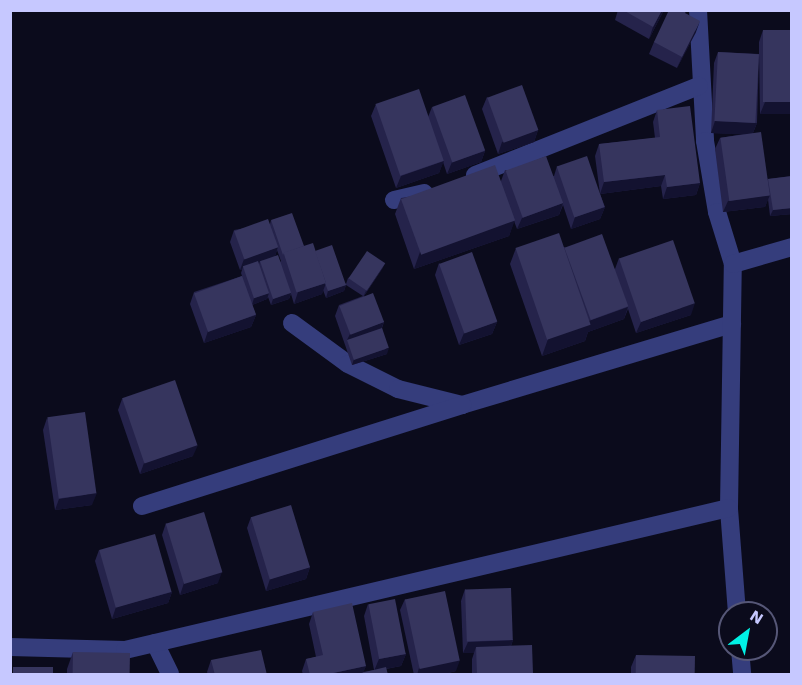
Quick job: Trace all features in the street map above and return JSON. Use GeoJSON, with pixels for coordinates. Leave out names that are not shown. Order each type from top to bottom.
{"type":"FeatureCollection","features":[{"type":"Feature","properties":{"kind":"street"},"geometry":{"type":"LineString","coordinates":[[698,10],[699,86],[717,212],[733,264],[729,508],[736,601]]}},
{"type":"Feature","properties":{"kind":"street"},"geometry":{"type":"LineString","coordinates":[[462,180],[699,86]]}},
{"type":"Feature","properties":{"kind":"street"},"geometry":{"type":"LineString","coordinates":[[394,200],[440,190]]}},
{"type":"Feature","properties":{"kind":"street"},"geometry":{"type":"LineString","coordinates":[[733,264],[792,247]]}},
{"type":"Feature","properties":{"kind":"street"},"geometry":{"type":"LineString","coordinates":[[292,323],[348,364],[398,389],[462,405]]}},
{"type":"Feature","properties":{"kind":"street"},"geometry":{"type":"LineString","coordinates":[[142,506],[462,405],[732,324]]}},
{"type":"Feature","properties":{"kind":"street"},"geometry":{"type":"LineString","coordinates":[[10,647],[125,650],[729,508]]}},
{"type":"Feature","properties":{"kind":"street"},"geometry":{"type":"LineString","coordinates":[[155,643],[170,675]]}},
{"type":"Feature","properties":{"kind":"building"},"geometry":{"type":"Polygon","coordinates":[[[623,10],[662,10],[653,27],[623,10]]]}},
{"type":"Feature","properties":{"kind":"building"},"geometry":{"type":"Polygon","coordinates":[[[669,10],[687,10],[685,13],[700,21],[682,57],[654,42],[669,10]]]}},
{"type":"Feature","properties":{"kind":"building"},"geometry":{"type":"Polygon","coordinates":[[[763,30],[792,30],[792,102],[763,102],[763,30]]]}},
{"type":"Feature","properties":{"kind":"building"},"geometry":{"type":"Polygon","coordinates":[[[718,52],[759,54],[755,123],[714,121],[718,52]]]}},
{"type":"Feature","properties":{"kind":"building"},"geometry":{"type":"Polygon","coordinates":[[[522,85],[538,130],[504,143],[487,98],[522,85]]]}},
{"type":"Feature","properties":{"kind":"building"},"geometry":{"type":"Polygon","coordinates":[[[419,89],[444,161],[400,176],[376,104],[419,89]]]}},
{"type":"Feature","properties":{"kind":"building"},"geometry":{"type":"Polygon","coordinates":[[[465,95],[485,150],[452,162],[432,107],[465,95]]]}},
{"type":"Feature","properties":{"kind":"building"},"geometry":{"type":"Polygon","coordinates":[[[690,106],[700,183],[667,187],[665,175],[604,182],[599,144],[660,137],[657,110],[690,106]]]}},
{"type":"Feature","properties":{"kind":"building"},"geometry":{"type":"Polygon","coordinates":[[[761,132],[770,195],[729,201],[720,138],[761,132]]]}},
{"type":"Feature","properties":{"kind":"building"},"geometry":{"type":"Polygon","coordinates":[[[546,156],[563,203],[523,218],[506,171],[546,156]]]}},
{"type":"Feature","properties":{"kind":"building"},"geometry":{"type":"Polygon","coordinates":[[[587,156],[605,207],[574,217],[557,166],[587,156]]]}},
{"type":"Feature","properties":{"kind":"building"},"geometry":{"type":"Polygon","coordinates":[[[495,165],[515,220],[421,255],[401,199],[495,165]]]}},
{"type":"Feature","properties":{"kind":"building"},"geometry":{"type":"Polygon","coordinates":[[[792,176],[792,208],[773,210],[768,179],[792,176]]]}},
{"type":"Feature","properties":{"kind":"building"},"geometry":{"type":"Polygon","coordinates":[[[292,213],[304,246],[283,255],[271,220],[292,213]]]}},
{"type":"Feature","properties":{"kind":"building"},"geometry":{"type":"Polygon","coordinates":[[[268,219],[278,247],[244,260],[234,231],[268,219]]]}},
{"type":"Feature","properties":{"kind":"building"},"geometry":{"type":"Polygon","coordinates":[[[559,233],[591,325],[547,340],[516,248],[559,233]]]}},
{"type":"Feature","properties":{"kind":"building"},"geometry":{"type":"Polygon","coordinates":[[[602,234],[628,306],[591,320],[564,248],[602,234]]]}},
{"type":"Feature","properties":{"kind":"building"},"geometry":{"type":"Polygon","coordinates":[[[673,240],[695,303],[641,322],[619,259],[673,240]]]}},
{"type":"Feature","properties":{"kind":"building"},"geometry":{"type":"Polygon","coordinates":[[[313,243],[326,283],[296,293],[284,253],[313,243]]]}},
{"type":"Feature","properties":{"kind":"building"},"geometry":{"type":"Polygon","coordinates":[[[332,245],[346,285],[328,291],[315,251],[332,245]]]}},
{"type":"Feature","properties":{"kind":"building"},"geometry":{"type":"Polygon","coordinates":[[[367,251],[385,263],[367,291],[349,278],[367,251]]]}},
{"type":"Feature","properties":{"kind":"building"},"geometry":{"type":"Polygon","coordinates":[[[472,252],[497,322],[464,334],[439,264],[472,252]]]}},
{"type":"Feature","properties":{"kind":"building"},"geometry":{"type":"Polygon","coordinates":[[[278,255],[291,293],[273,299],[260,261],[278,255]]]}},
{"type":"Feature","properties":{"kind":"building"},"geometry":{"type":"Polygon","coordinates":[[[258,261],[269,293],[254,298],[243,266],[258,261]]]}},
{"type":"Feature","properties":{"kind":"building"},"geometry":{"type":"Polygon","coordinates":[[[242,276],[256,315],[208,332],[194,293],[242,276]]]}},
{"type":"Feature","properties":{"kind":"building"},"geometry":{"type":"Polygon","coordinates":[[[373,293],[384,322],[351,335],[339,306],[373,293]]]}},
{"type":"Feature","properties":{"kind":"building"},"geometry":{"type":"Polygon","coordinates":[[[382,328],[389,348],[354,360],[347,340],[382,328]]]}},
{"type":"Feature","properties":{"kind":"building"},"geometry":{"type":"Polygon","coordinates":[[[175,380],[197,445],[145,463],[122,398],[175,380]]]}},
{"type":"Feature","properties":{"kind":"building"},"geometry":{"type":"Polygon","coordinates":[[[85,412],[96,493],[59,498],[47,417],[85,412]]]}},
{"type":"Feature","properties":{"kind":"building"},"geometry":{"type":"Polygon","coordinates":[[[291,505],[310,567],[270,579],[251,517],[291,505]]]}},
{"type":"Feature","properties":{"kind":"building"},"geometry":{"type":"Polygon","coordinates":[[[204,512],[222,572],[184,584],[166,524],[204,512]]]}},
{"type":"Feature","properties":{"kind":"building"},"geometry":{"type":"Polygon","coordinates":[[[155,534],[172,592],[116,608],[99,550],[155,534]]]}},
{"type":"Feature","properties":{"kind":"building"},"geometry":{"type":"Polygon","coordinates":[[[511,588],[513,640],[467,642],[465,590],[511,588]]]}},
{"type":"Feature","properties":{"kind":"building"},"geometry":{"type":"Polygon","coordinates":[[[445,591],[460,660],[420,669],[405,600],[445,591]]]}},
{"type":"Feature","properties":{"kind":"building"},"geometry":{"type":"Polygon","coordinates":[[[395,599],[406,654],[379,659],[368,604],[395,599]]]}},
{"type":"Feature","properties":{"kind":"building"},"geometry":{"type":"Polygon","coordinates":[[[352,603],[366,666],[324,675],[310,675],[306,659],[323,655],[313,612],[352,603]]]}},
{"type":"Feature","properties":{"kind":"building"},"geometry":{"type":"Polygon","coordinates":[[[532,645],[533,674],[477,674],[476,647],[532,645]]]}},
{"type":"Feature","properties":{"kind":"building"},"geometry":{"type":"Polygon","coordinates":[[[10,648],[11,674],[10,674],[10,648]]]}},
{"type":"Feature","properties":{"kind":"building"},"geometry":{"type":"Polygon","coordinates":[[[261,650],[267,675],[215,675],[211,660],[261,650]]]}},
{"type":"Feature","properties":{"kind":"building"},"geometry":{"type":"Polygon","coordinates":[[[73,652],[130,653],[130,674],[73,674],[73,652]]]}},
{"type":"Feature","properties":{"kind":"building"},"geometry":{"type":"Polygon","coordinates":[[[636,655],[695,656],[695,674],[636,674],[636,655]]]}},
{"type":"Feature","properties":{"kind":"building"},"geometry":{"type":"Polygon","coordinates":[[[13,667],[53,667],[53,674],[13,674],[13,667]]]}},
{"type":"Feature","properties":{"kind":"building"},"geometry":{"type":"Polygon","coordinates":[[[386,667],[388,675],[353,675],[386,667]]]}}]}
